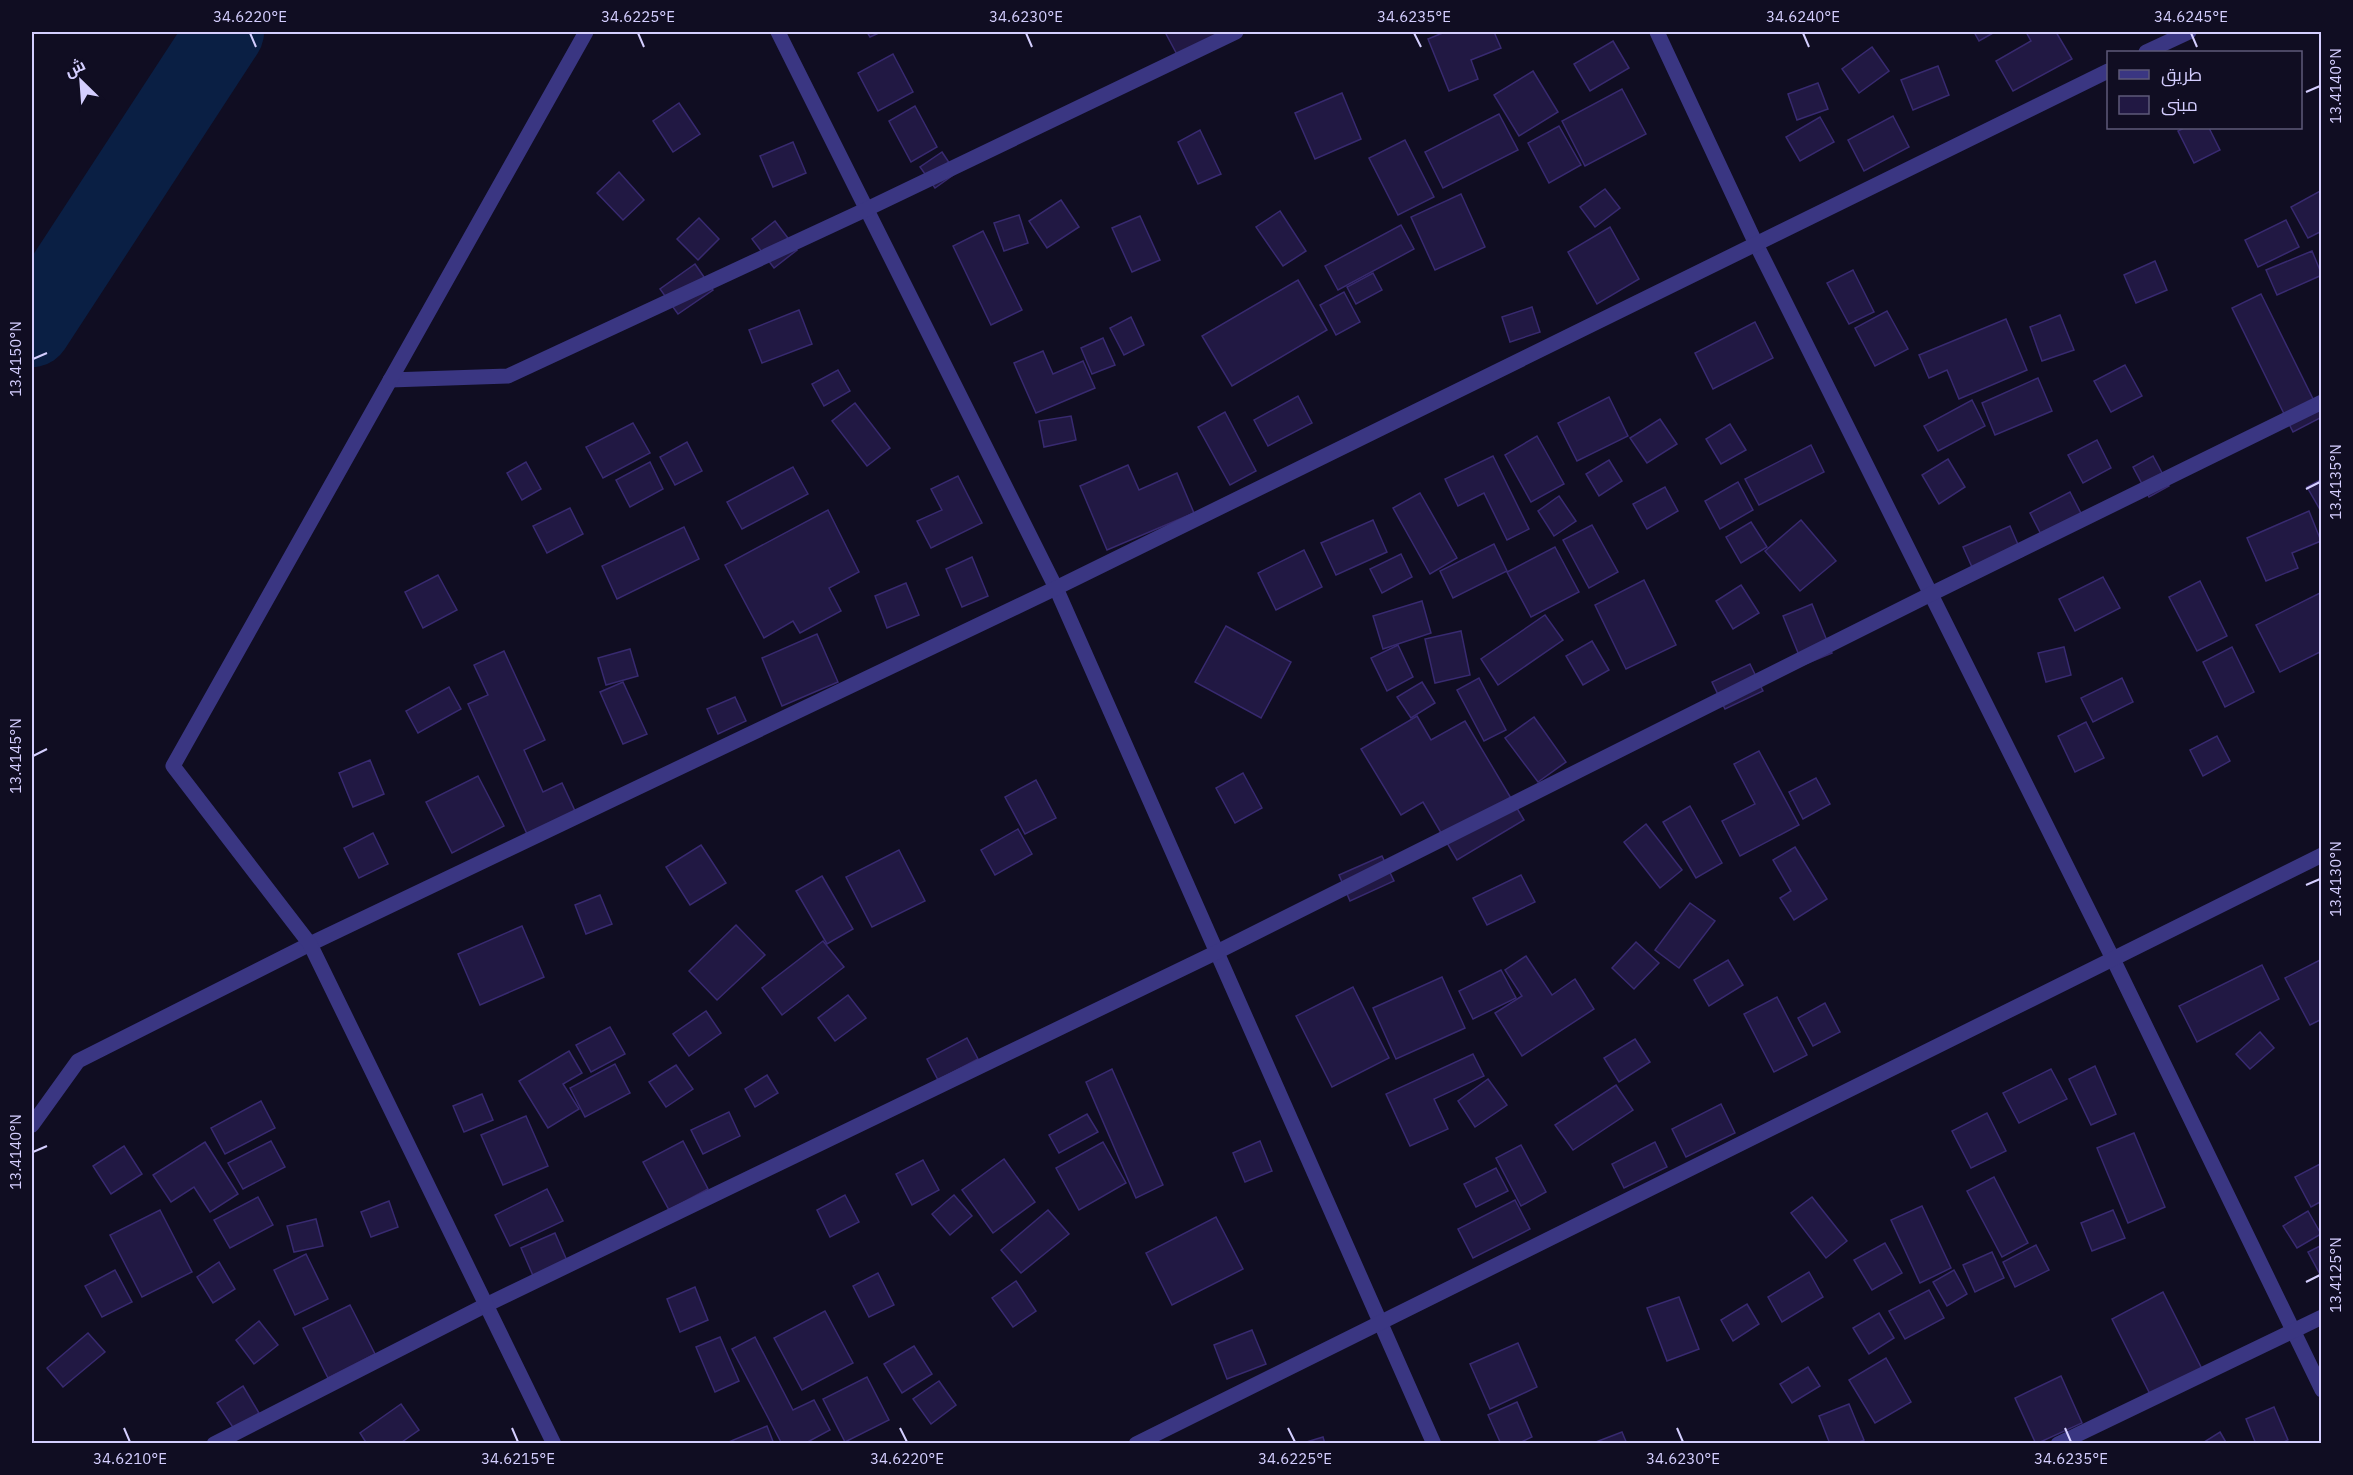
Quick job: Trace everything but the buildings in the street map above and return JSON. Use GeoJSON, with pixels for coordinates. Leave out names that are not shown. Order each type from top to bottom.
{"type":"FeatureCollection","features":[{"type":"Feature","properties":{"kind":"street"},"geometry":{"type":"LineString","coordinates":[[554,1443],[310,944],[173,766],[586,32]]}},
{"type":"Feature","properties":{"kind":"street"},"geometry":{"type":"LineString","coordinates":[[778,32],[1056,588],[1434,1443]]}},
{"type":"Feature","properties":{"kind":"street"},"geometry":{"type":"LineString","coordinates":[[390,380],[508,376],[867,209],[1236,32]]}},
{"type":"Feature","properties":{"kind":"street"},"geometry":{"type":"LineString","coordinates":[[1657,32],[1756,244],[2113,959],[2322,1390]]}},
{"type":"Feature","properties":{"kind":"street"},"geometry":{"type":"LineString","coordinates":[[2148,51],[2189,32]]}},
{"type":"Feature","properties":{"kind":"street"},"geometry":{"type":"LineString","coordinates":[[32,1125],[78,1060],[310,944],[1056,588],[2107,72]]}},
{"type":"Feature","properties":{"kind":"street"},"geometry":{"type":"LineString","coordinates":[[214,1443],[486,1305],[1217,952],[1931,594],[2322,402]]}},
{"type":"Feature","properties":{"kind":"street"},"geometry":{"type":"LineString","coordinates":[[1136,1443],[2322,855]]}},
{"type":"Feature","properties":{"kind":"street"},"geometry":{"type":"LineString","coordinates":[[2058,1443],[2322,1317]]}},
{"type":"Feature","properties":{"kind":"waterway"},"geometry":{"type":"LineString","coordinates":[[32,328],[225,32]]}}]}
